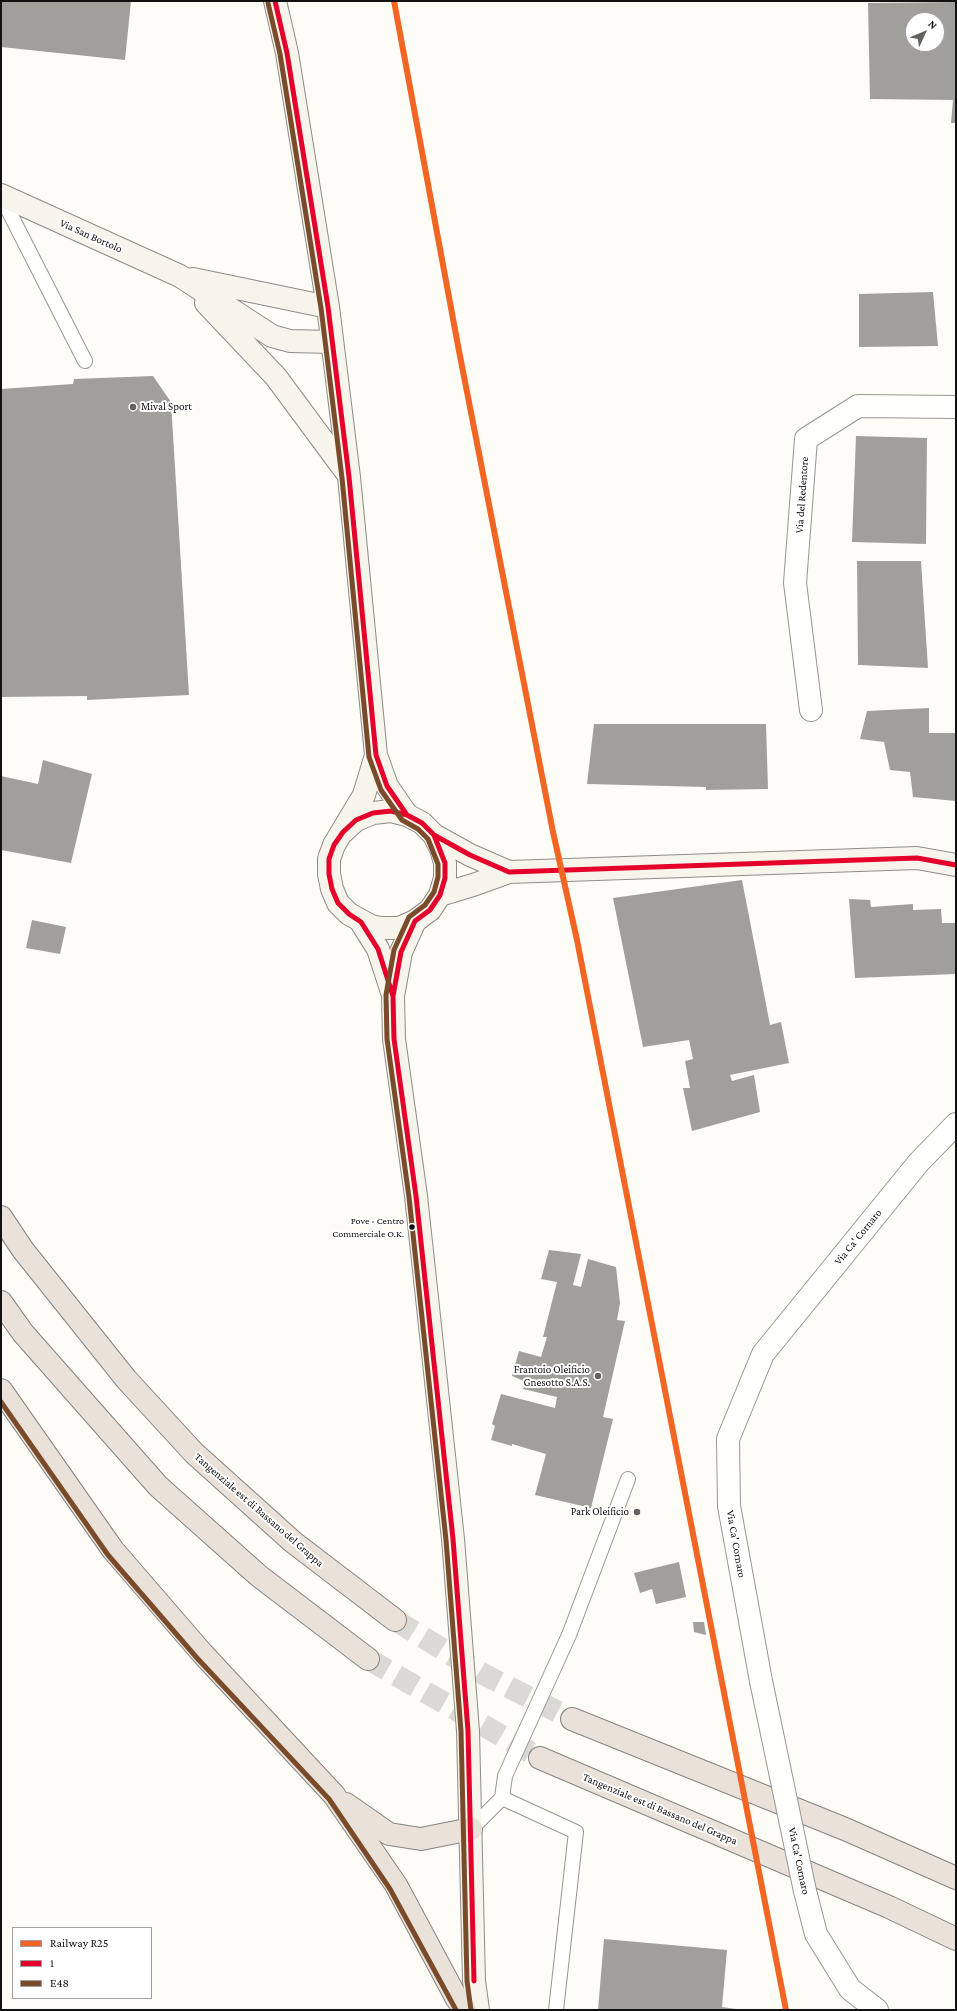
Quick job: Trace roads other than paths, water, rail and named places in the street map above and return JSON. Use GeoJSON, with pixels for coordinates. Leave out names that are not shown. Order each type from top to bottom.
{"type":"FeatureCollection","features":[{"type":"Feature","properties":{"kind":"highway","name":"Tangenziale est di Bassano del Grappa"},"geometry":{"type":"LineString","coordinates":[[1,1217],[23,1250],[121,1373],[194,1453],[293,1542],[395,1620]]}},
{"type":"Feature","properties":{"kind":"highway"},"geometry":{"type":"LineString","coordinates":[[1,1302],[23,1333],[158,1486],[259,1576],[368,1658]]}},
{"type":"Feature","properties":{"kind":"highway"},"geometry":{"type":"LineString","coordinates":[[1,1390],[113,1550],[207,1659],[334,1795],[396,1885],[457,1999],[465,2010]]}},
{"type":"Feature","properties":{"kind":"highway"},"geometry":{"type":"LineString","coordinates":[[572,1719],[845,1829],[956,1878]]}},
{"type":"Feature","properties":{"kind":"highway","name":"Tangenziale est di Bassano del Grappa"},"geometry":{"type":"LineString","coordinates":[[540,1758],[889,1907],[956,1939]]}},
{"type":"Feature","properties":{"kind":"highway"},"geometry":{"type":"LineString","coordinates":[[334,1795],[389,1834],[421,1839],[471,1829]]}},
{"type":"Feature","properties":{"kind":"main road"},"geometry":{"type":"LineString","coordinates":[[275,1],[287,53],[328,307],[349,477],[376,755],[387,786],[407,815]]}},
{"type":"Feature","properties":{"kind":"main road","name":"Via San Bortolo"},"geometry":{"type":"LineString","coordinates":[[1,196],[180,276],[272,336],[290,341],[332,342]]}},
{"type":"Feature","properties":{"kind":"main road"},"geometry":{"type":"LineString","coordinates":[[180,276],[276,377],[349,477]]}},
{"type":"Feature","properties":{"kind":"main road","name":"Via San Bortolo"},"geometry":{"type":"LineString","coordinates":[[180,276],[328,307]]}},
{"type":"Feature","properties":{"kind":"main road"},"geometry":{"type":"LineString","coordinates":[[376,755],[364,795],[334,845],[330,859],[329,874],[332,889],[338,903],[349,914],[361,922],[381,928],[399,928],[415,921],[430,910],[440,895],[445,878],[445,863],[441,849],[434,835]]}},
{"type":"Feature","properties":{"kind":"main road"},"geometry":{"type":"LineString","coordinates":[[342,832],[356,820],[373,813],[391,811],[407,815],[422,823],[434,835],[470,855],[508,872]]}},
{"type":"Feature","properties":{"kind":"main road"},"geometry":{"type":"LineString","coordinates":[[440,895],[508,872],[917,858],[956,865]]}},
{"type":"Feature","properties":{"kind":"main road"},"geometry":{"type":"LineString","coordinates":[[415,921],[401,952],[393,996],[394,1039],[416,1196],[453,1539],[468,1731],[474,1981],[478,2010]]}},
{"type":"Feature","properties":{"kind":"main road"},"geometry":{"type":"LineString","coordinates":[[361,922],[378,949],[393,996]]}},
{"type":"Feature","properties":{"kind":"street","name":"Via del Redentore"},"geometry":{"type":"LineString","coordinates":[[811,710],[795,583],[806,439],[858,406],[956,407]]}},
{"type":"Feature","properties":{"kind":"street","name":"Via Ca' Cornaro"},"geometry":{"type":"LineString","coordinates":[[877,2010],[850,1989],[816,1934],[805,1891],[761,1681],[729,1506],[728,1439],[763,1354],[919,1162],[956,1124]]}},
{"type":"Feature","properties":{"kind":"lane"},"geometry":{"type":"LineString","coordinates":[[1,196],[85,361]]}},
{"type":"Feature","properties":{"kind":"lane"},"geometry":{"type":"LineString","coordinates":[[471,1829],[502,1798],[505,1776],[569,1635],[628,1479]]}},
{"type":"Feature","properties":{"kind":"lane"},"geometry":{"type":"LineString","coordinates":[[502,1798],[576,1832],[556,2010]]}},
{"type":"Feature","properties":{"kind":"tunnel"},"geometry":{"type":"LineString","coordinates":[[395,1620],[481,1673],[572,1719]]}},
{"type":"Feature","properties":{"kind":"tunnel"},"geometry":{"type":"LineString","coordinates":[[368,1659],[540,1758]]}},
{"type":"Feature","properties":{"kind":"rail line","name":"R25"},"geometry":{"type":"LineString","coordinates":[[394,1],[459,351],[553,832],[577,940],[786,2010]]}},
{"type":"Feature","properties":{"kind":"place","name":"Mival Sport"},"geometry":{"type":"Point","coordinates":[133,407]}},
{"type":"Feature","properties":{"kind":"place","name":"Pove - Centro Commerciale O.K."},"geometry":{"type":"Point","coordinates":[412,1227]}},
{"type":"Feature","properties":{"kind":"place","name":"Frantoio Oleificio Gnesotto S.A.S."},"geometry":{"type":"Point","coordinates":[598,1376]}},
{"type":"Feature","properties":{"kind":"place","name":"Park Oleificio"},"geometry":{"type":"Point","coordinates":[637,1512]}}]}
